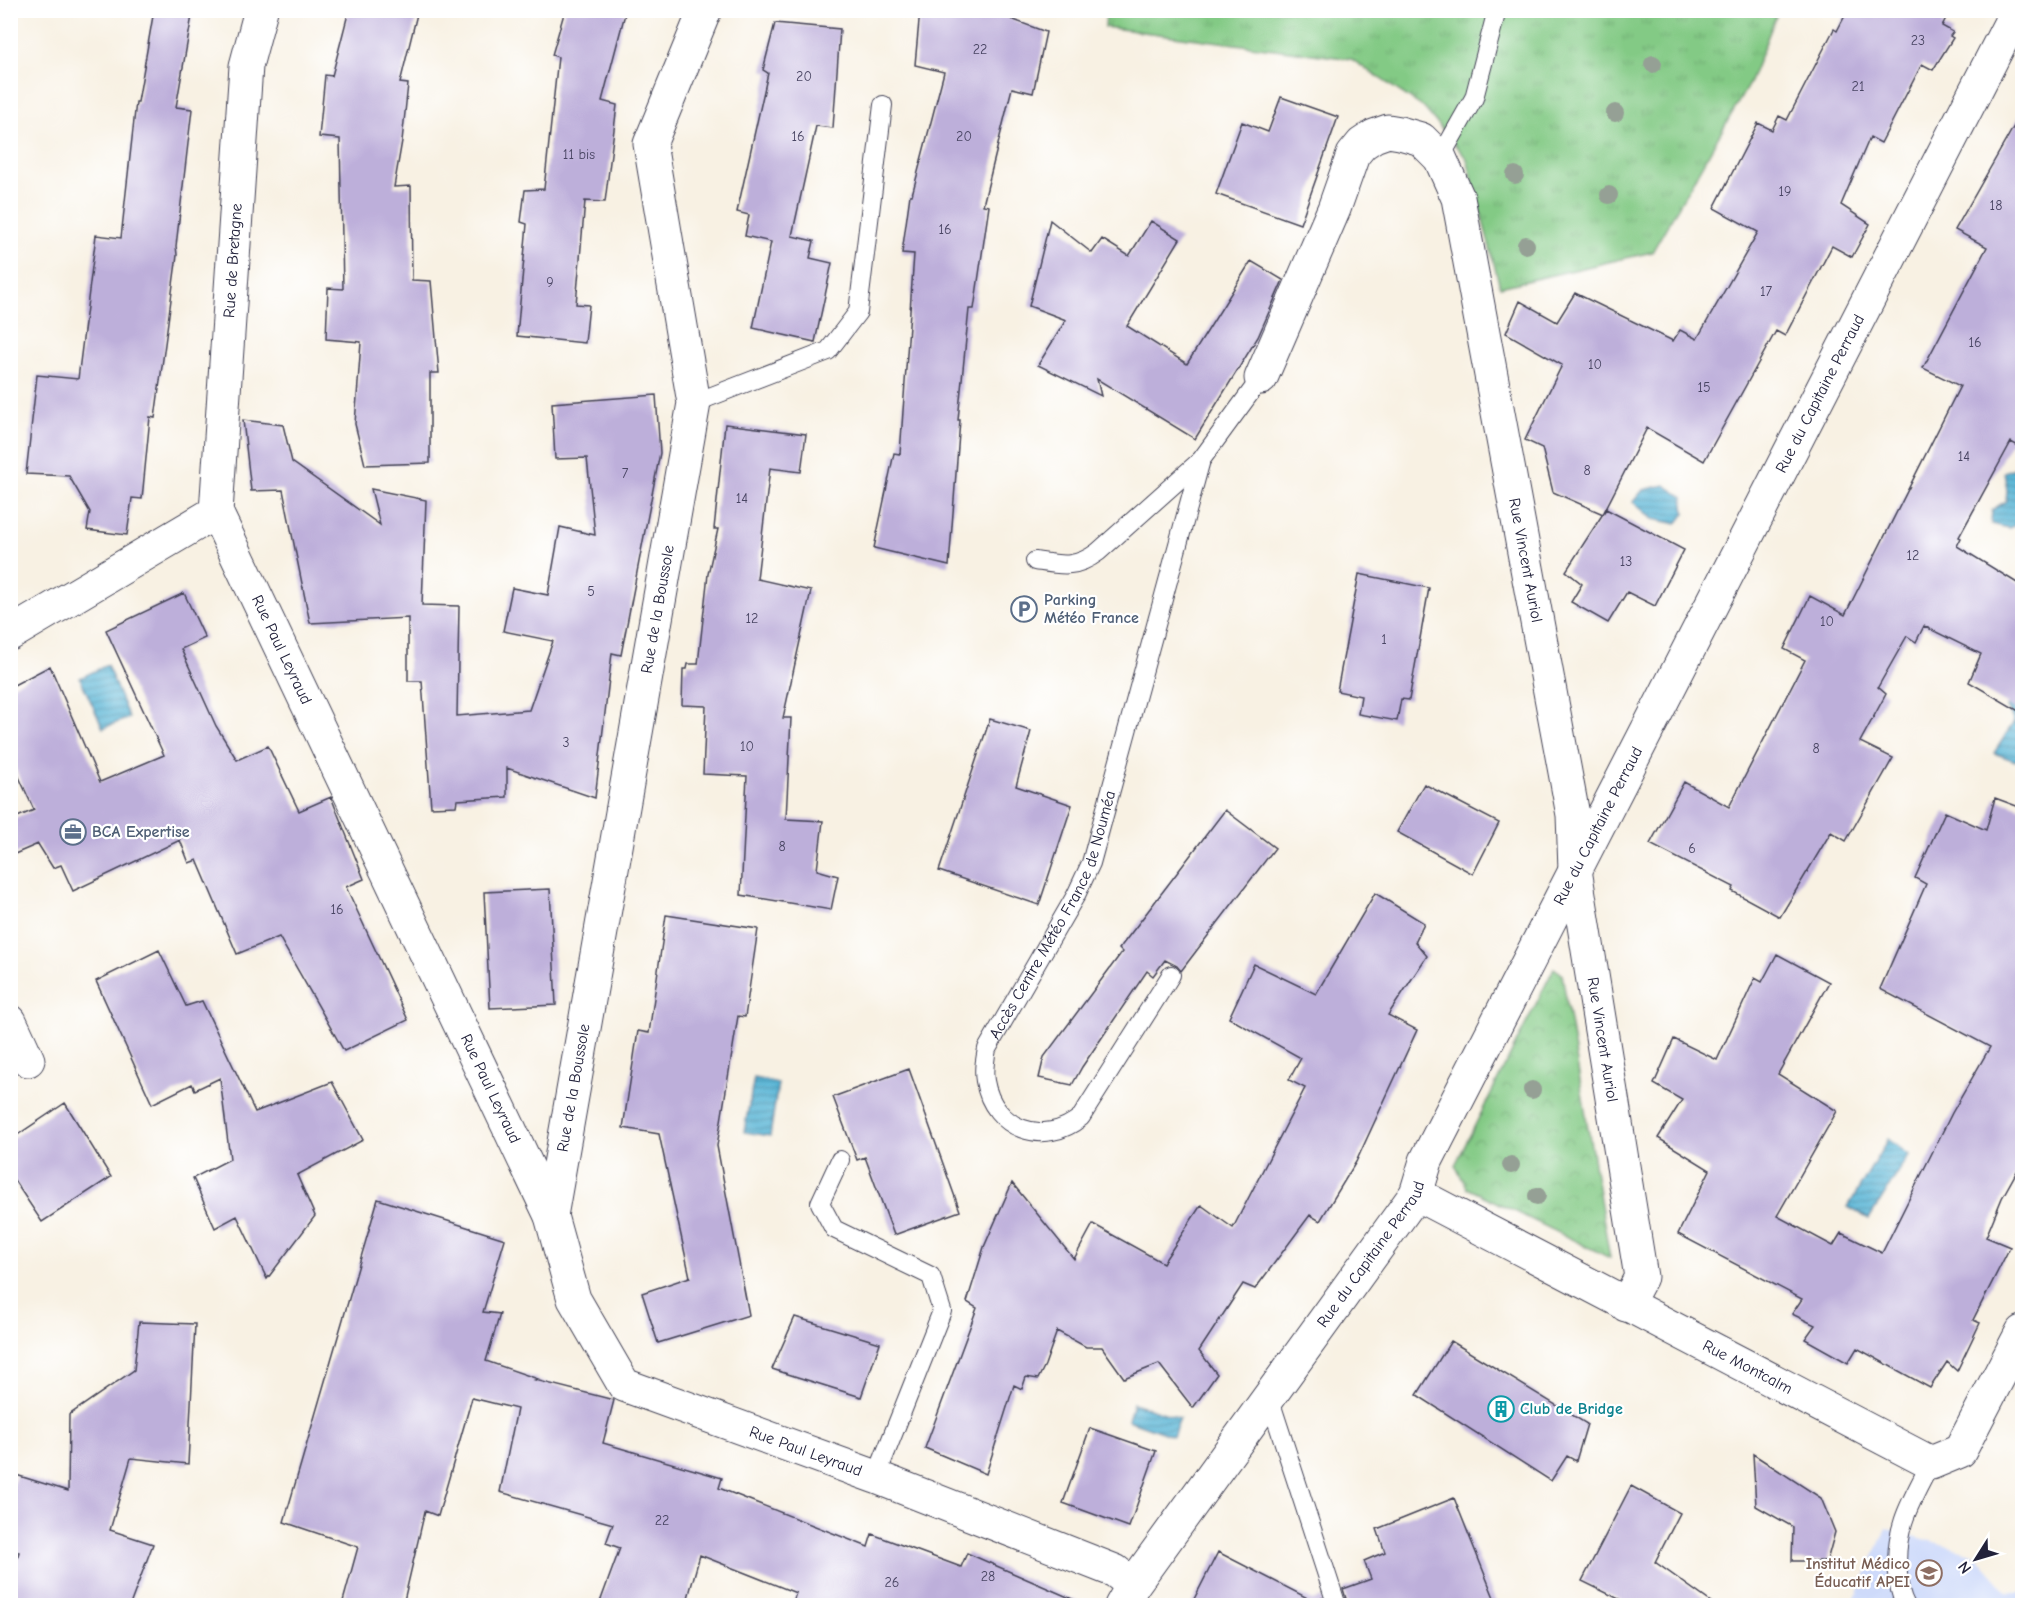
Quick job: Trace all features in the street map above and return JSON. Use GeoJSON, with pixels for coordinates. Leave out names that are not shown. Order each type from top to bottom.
{"type":"FeatureCollection","features":[{"type":"Feature","properties":{"kind":"street","name":"Rue de Bretagne"},"geometry":{"type":"LineString","coordinates":[[216,512],[246,66],[261,10]]}},
{"type":"Feature","properties":{"kind":"street","name":"Rue de la Boussole"},"geometry":{"type":"LineString","coordinates":[[551,1216],[693,403],[650,144],[705,10]]}},
{"type":"Feature","properties":{"kind":"street","name":"Rue du Capitaine Perraud"},"geometry":{"type":"LineString","coordinates":[[1127,1595],[1416,1194],[1426,1161],[2017,10]]}},
{"type":"Feature","properties":{"kind":"street","name":"Rue Vincent Auriol"},"geometry":{"type":"LineString","coordinates":[[1261,378],[1334,209],[1353,155],[1362,144],[1388,131],[1421,140],[1440,158],[1458,198],[1573,815],[1575,870],[1641,1277],[1626,1305]]}},
{"type":"Feature","properties":{"kind":"street"},"geometry":{"type":"LineString","coordinates":[[10,634],[216,512]]}},
{"type":"Feature","properties":{"kind":"street","name":"Rue Paul Leyraud"},"geometry":{"type":"LineString","coordinates":[[216,512],[551,1216],[574,1299],[624,1385],[876,1477],[1115,1571],[1127,1595]]}},
{"type":"Feature","properties":{"kind":"street"},"geometry":{"type":"LineString","coordinates":[[10,1021],[28,1060]]}},
{"type":"Feature","properties":{"kind":"street","name":"Rue Montcalm"},"geometry":{"type":"LineString","coordinates":[[1416,1194],[1931,1463]]}},
{"type":"Feature","properties":{"kind":"street"},"geometry":{"type":"LineString","coordinates":[[1931,1463],[1960,1451],[2022,1332]]}},
{"type":"Feature","properties":{"kind":"lane"},"geometry":{"type":"LineString","coordinates":[[1440,158],[1474,98],[1497,10]]}},
{"type":"Feature","properties":{"kind":"lane"},"geometry":{"type":"LineString","coordinates":[[693,403],[828,351],[858,312],[884,105]]}},
{"type":"Feature","properties":{"kind":"lane","name":"Accès Centre Météo France de Nouméa"},"geometry":{"type":"LineString","coordinates":[[1035,561],[1064,566],[1090,558],[1201,460],[1261,378]]}},
{"type":"Feature","properties":{"kind":"lane","name":"Accès Centre Météo France de Nouméa"},"geometry":{"type":"LineString","coordinates":[[1171,975],[1080,1117],[1072,1124],[1053,1131],[1032,1131],[1012,1125],[996,1109],[989,1098],[984,1081],[983,1070],[987,1049],[1076,895],[1091,863],[1201,460]]}},
{"type":"Feature","properties":{"kind":"lane"},"geometry":{"type":"LineString","coordinates":[[840,1161],[820,1203],[834,1229],[931,1276],[942,1311],[876,1477]]}},
{"type":"Feature","properties":{"kind":"lane"},"geometry":{"type":"LineString","coordinates":[[1269,1397],[1337,1605]]}},
{"type":"Feature","properties":{"kind":"lane"},"geometry":{"type":"LineString","coordinates":[[1900,1602],[1896,1563],[1899,1529],[1906,1510],[1931,1463]]}},
{"type":"Feature","properties":{"kind":"shaded area","name":"Institut Médico Éducatif APEI"},"geometry":{"type":"Polygon","coordinates":[[[1886,1528],[1975,1554],[2008,1592],[2022,1592],[2022,1605],[1849,1606],[1858,1593],[1886,1528]]]}},
{"type":"Feature","properties":{"kind":"green space"},"geometry":{"type":"Polygon","coordinates":[[[1106,10],[1778,11],[1750,82],[1652,252],[1500,287],[1467,159],[1424,108],[1351,59],[1105,27],[1106,10]]]}},
{"type":"Feature","properties":{"kind":"green space"},"geometry":{"type":"Polygon","coordinates":[[[1554,968],[1562,974],[1610,1258],[1467,1188],[1455,1165],[1554,968]]]}},
{"type":"Feature","properties":{"kind":"water"},"geometry":{"type":"Polygon","coordinates":[[[2022,465],[2022,522],[2009,528],[1991,524],[1992,510],[2006,501],[2004,472],[2022,465]]]}},
{"type":"Feature","properties":{"kind":"water"},"geometry":{"type":"Polygon","coordinates":[[[1665,485],[1683,497],[1685,513],[1677,524],[1653,519],[1633,502],[1643,490],[1665,485]]]}},
{"type":"Feature","properties":{"kind":"water"},"geometry":{"type":"Polygon","coordinates":[[[107,665],[129,718],[103,728],[80,678],[107,665]]]}},
{"type":"Feature","properties":{"kind":"water"},"geometry":{"type":"Polygon","coordinates":[[[2013,703],[2022,708],[2022,751],[2016,761],[1994,753],[2014,722],[2007,707],[2013,703]]]}},
{"type":"Feature","properties":{"kind":"water"},"geometry":{"type":"Polygon","coordinates":[[[754,1078],[778,1083],[770,1136],[744,1132],[754,1078]]]}},
{"type":"Feature","properties":{"kind":"water"},"geometry":{"type":"Polygon","coordinates":[[[1888,1139],[1909,1155],[1869,1219],[1848,1207],[1888,1139]]]}},
{"type":"Feature","properties":{"kind":"water"},"geometry":{"type":"Polygon","coordinates":[[[1133,1403],[1180,1418],[1173,1436],[1128,1420],[1133,1403]]]}},
{"type":"Feature","properties":{"kind":"building"},"geometry":{"type":"Polygon","coordinates":[[[154,10],[193,10],[176,107],[192,109],[176,246],[177,255],[155,418],[150,417],[142,499],[132,498],[127,535],[87,530],[90,512],[69,476],[26,474],[37,375],[78,379],[96,235],[121,238],[136,102],[138,102],[154,10]]]}},
{"type":"Feature","properties":{"kind":"building"},"geometry":{"type":"Polygon","coordinates":[[[349,10],[418,10],[400,83],[408,84],[394,187],[411,186],[412,280],[431,281],[439,373],[430,373],[430,463],[365,465],[355,424],[361,342],[326,339],[328,288],[343,289],[340,139],[319,137],[325,75],[332,76],[349,10]]]}},
{"type":"Feature","properties":{"kind":"building"},"geometry":{"type":"Polygon","coordinates":[[[565,10],[626,10],[602,101],[617,105],[605,202],[585,201],[576,304],[589,305],[585,343],[517,336],[527,224],[521,222],[525,190],[544,189],[558,57],[552,55],[565,10]]]}},
{"type":"Feature","properties":{"kind":"building"},"geometry":{"type":"Polygon","coordinates":[[[920,10],[987,10],[1046,32],[1033,93],[1012,88],[983,205],[989,206],[974,309],[969,309],[958,420],[960,420],[949,566],[874,548],[894,453],[900,454],[914,254],[902,253],[910,195],[912,195],[944,72],[915,65],[920,10]]]}},
{"type":"Feature","properties":{"kind":"building"},"geometry":{"type":"Polygon","coordinates":[[[1848,10],[1950,10],[1942,26],[1953,32],[1950,36],[1953,38],[1933,70],[1922,64],[1881,143],[1870,137],[1841,205],[1870,224],[1852,257],[1832,246],[1785,336],[1776,331],[1704,461],[1647,428],[1603,514],[1553,492],[1542,448],[1525,440],[1562,365],[1506,333],[1520,301],[1557,322],[1575,293],[1673,341],[1680,330],[1697,339],[1758,232],[1714,208],[1758,123],[1772,130],[1779,116],[1787,120],[1834,29],[1837,31],[1848,10]]]}},
{"type":"Feature","properties":{"kind":"building"},"geometry":{"type":"Polygon","coordinates":[[[775,23],[840,29],[833,128],[816,126],[792,236],[814,241],[810,258],[832,263],[815,342],[753,328],[771,242],[745,236],[749,215],[737,212],[768,73],[763,70],[775,23]]]}},
{"type":"Feature","properties":{"kind":"building"},"geometry":{"type":"Polygon","coordinates":[[[1281,97],[1338,117],[1300,224],[1216,194],[1242,122],[1268,132],[1281,97]]]}},
{"type":"Feature","properties":{"kind":"building"},"geometry":{"type":"Polygon","coordinates":[[[2022,112],[2022,448],[2011,442],[1959,537],[1961,538],[1957,546],[2022,586],[2022,713],[1969,682],[1981,654],[1924,626],[1916,642],[1907,636],[1878,687],[1886,694],[1860,742],[1893,758],[1846,841],[1831,832],[1780,917],[1732,891],[1734,887],[1650,844],[1684,782],[1729,807],[1805,660],[1784,649],[1810,596],[1845,615],[1960,386],[1923,368],[1987,247],[1955,230],[2022,112]]]}},
{"type":"Feature","properties":{"kind":"building"},"geometry":{"type":"Polygon","coordinates":[[[1050,220],[1092,253],[1102,239],[1129,256],[1151,221],[1180,239],[1127,326],[1187,364],[1251,261],[1283,280],[1258,337],[1195,439],[1097,379],[1101,396],[1038,365],[1066,320],[1029,306],[1050,220]]]}},
{"type":"Feature","properties":{"kind":"building"},"geometry":{"type":"Polygon","coordinates":[[[656,395],[660,453],[621,655],[612,653],[595,798],[507,768],[507,797],[457,800],[456,806],[431,807],[422,681],[408,681],[408,618],[310,623],[283,490],[251,491],[243,420],[283,425],[292,462],[380,525],[371,489],[426,500],[422,605],[459,606],[457,716],[529,710],[553,641],[503,631],[512,588],[548,595],[560,527],[595,535],[587,458],[555,459],[552,403],[656,395]]]}},
{"type":"Feature","properties":{"kind":"building"},"geometry":{"type":"Polygon","coordinates":[[[725,424],[806,434],[801,472],[770,468],[757,579],[811,591],[783,718],[791,718],[786,819],[823,821],[817,870],[838,876],[831,910],[741,895],[747,776],[703,774],[706,706],[682,705],[683,669],[687,669],[688,664],[698,664],[708,574],[718,529],[714,529],[725,424]]]}},
{"type":"Feature","properties":{"kind":"building"},"geometry":{"type":"Polygon","coordinates":[[[1606,509],[1684,550],[1655,606],[1627,592],[1608,623],[1571,602],[1582,584],[1566,571],[1606,509]]]}},
{"type":"Feature","properties":{"kind":"building"},"geometry":{"type":"Polygon","coordinates":[[[1359,574],[1429,588],[1409,700],[1401,699],[1397,721],[1358,714],[1361,696],[1337,691],[1359,574]]]}},
{"type":"Feature","properties":{"kind":"building"},"geometry":{"type":"Polygon","coordinates":[[[184,593],[205,638],[181,649],[216,726],[237,760],[268,746],[299,811],[331,797],[364,879],[346,887],[408,1020],[344,1051],[279,937],[237,954],[197,860],[189,863],[180,840],[73,891],[61,865],[53,868],[38,844],[10,856],[10,820],[34,810],[10,757],[10,687],[50,666],[100,782],[164,755],[106,630],[184,593]]]}},
{"type":"Feature","properties":{"kind":"building"},"geometry":{"type":"Polygon","coordinates":[[[990,719],[1031,731],[1016,786],[1072,805],[1039,905],[939,871],[990,719]]]}},
{"type":"Feature","properties":{"kind":"building"},"geometry":{"type":"Polygon","coordinates":[[[1424,784],[1499,823],[1473,874],[1397,832],[1424,784]]]}},
{"type":"Feature","properties":{"kind":"building"},"geometry":{"type":"Polygon","coordinates":[[[1995,798],[2022,808],[2022,1162],[2002,1198],[1986,1237],[2010,1247],[1973,1320],[1980,1323],[1957,1371],[1947,1362],[1930,1388],[1857,1348],[1848,1363],[1805,1339],[1815,1325],[1792,1314],[1802,1299],[1678,1234],[1710,1170],[1658,1138],[1682,1100],[1654,1084],[1674,1039],[1717,1060],[1755,978],[1762,982],[1777,954],[1829,982],[1778,1074],[1837,1111],[1777,1216],[1833,1246],[1841,1233],[1882,1253],[1952,1113],[1990,1047],[1880,989],[1926,884],[1915,878],[1945,812],[1986,830],[1995,798]]]}},
{"type":"Feature","properties":{"kind":"building"},"geometry":{"type":"Polygon","coordinates":[[[1225,810],[1275,848],[1181,971],[1177,966],[1165,960],[1153,976],[1147,971],[1072,1085],[1039,1078],[1044,1057],[1122,952],[1119,949],[1225,810]]]}},
{"type":"Feature","properties":{"kind":"building"},"geometry":{"type":"Polygon","coordinates":[[[550,889],[556,1005],[490,1008],[484,892],[550,889]]]}},
{"type":"Feature","properties":{"kind":"building"},"geometry":{"type":"Polygon","coordinates":[[[1375,893],[1424,923],[1415,942],[1427,956],[1388,1015],[1417,1030],[1356,1162],[1320,1221],[1310,1215],[1255,1289],[1243,1284],[1199,1351],[1217,1374],[1193,1408],[1159,1364],[1124,1378],[1102,1347],[1086,1347],[1057,1331],[1038,1379],[1026,1377],[1022,1389],[1014,1385],[986,1474],[925,1448],[977,1308],[967,1302],[984,1247],[1012,1183],[1074,1259],[1093,1224],[1163,1263],[1201,1205],[1233,1228],[1305,1088],[1289,1080],[1301,1058],[1229,1018],[1254,964],[1316,994],[1375,893]]]}},
{"type":"Feature","properties":{"kind":"building"},"geometry":{"type":"Polygon","coordinates":[[[666,915],[758,929],[745,1017],[738,1016],[717,1146],[749,1315],[658,1343],[642,1293],[690,1277],[659,1134],[623,1128],[638,1031],[649,1033],[666,915]]]}},
{"type":"Feature","properties":{"kind":"building"},"geometry":{"type":"Polygon","coordinates":[[[159,950],[186,1006],[202,1001],[255,1112],[332,1082],[363,1140],[297,1175],[315,1216],[267,1279],[237,1216],[215,1228],[193,1178],[230,1159],[220,1078],[195,1090],[192,1084],[152,1104],[96,981],[159,950]]]}},
{"type":"Feature","properties":{"kind":"building"},"geometry":{"type":"Polygon","coordinates":[[[909,1069],[960,1211],[894,1235],[865,1157],[857,1160],[833,1097],[909,1069]]]}},
{"type":"Feature","properties":{"kind":"building"},"geometry":{"type":"Polygon","coordinates":[[[65,1103],[111,1177],[42,1222],[10,1174],[10,1140],[65,1103]]]}},
{"type":"Feature","properties":{"kind":"building"},"geometry":{"type":"Polygon","coordinates":[[[378,1199],[505,1239],[483,1312],[500,1314],[486,1361],[538,1379],[535,1380],[614,1400],[603,1443],[722,1478],[719,1488],[868,1547],[872,1534],[961,1567],[967,1553],[1086,1605],[792,1605],[796,1593],[700,1555],[686,1605],[599,1605],[620,1548],[606,1543],[613,1524],[500,1492],[517,1409],[472,1398],[438,1516],[425,1511],[403,1605],[342,1605],[358,1547],[284,1522],[378,1199]]]}},
{"type":"Feature","properties":{"kind":"building"},"geometry":{"type":"Polygon","coordinates":[[[795,1317],[880,1343],[861,1397],[772,1369],[795,1317]]]}},
{"type":"Feature","properties":{"kind":"building"},"geometry":{"type":"Polygon","coordinates":[[[139,1322],[195,1324],[188,1464],[131,1458],[110,1530],[153,1544],[130,1605],[10,1605],[10,1581],[19,1552],[10,1550],[10,1495],[16,1475],[68,1491],[69,1415],[134,1370],[139,1322]]]}},
{"type":"Feature","properties":{"kind":"building","name":"Club de Bridge"},"geometry":{"type":"Polygon","coordinates":[[[1451,1341],[1587,1424],[1576,1461],[1567,1456],[1551,1481],[1417,1395],[1451,1341]]]}},
{"type":"Feature","properties":{"kind":"building"},"geometry":{"type":"Polygon","coordinates":[[[1090,1428],[1156,1451],[1129,1527],[1063,1503],[1090,1428]]]}},
{"type":"Feature","properties":{"kind":"building"},"geometry":{"type":"Polygon","coordinates":[[[1753,1454],[1821,1498],[1835,1532],[1827,1561],[1792,1561],[1793,1527],[1756,1506],[1753,1454]]]}},
{"type":"Feature","properties":{"kind":"building"},"geometry":{"type":"Polygon","coordinates":[[[1631,1486],[1680,1513],[1655,1562],[1715,1605],[1631,1605],[1582,1581],[1631,1486]]]}},
{"type":"Feature","properties":{"kind":"building"},"geometry":{"type":"Polygon","coordinates":[[[1454,1498],[1497,1605],[1348,1605],[1343,1589],[1371,1579],[1364,1561],[1385,1552],[1377,1529],[1454,1498]]]}},
{"type":"Feature","properties":{"kind":"building"},"geometry":{"type":"Polygon","coordinates":[[[1218,1552],[1313,1601],[1322,1598],[1325,1605],[1191,1605],[1218,1552]]]}},
{"type":"Feature","properties":{"kind":"place","name":"Parking Météo France"},"geometry":{"type":"Point","coordinates":[1024,609]}},
{"type":"Feature","properties":{"kind":"place","name":"BCA Expertise"},"geometry":{"type":"Point","coordinates":[73,832]}},
{"type":"Feature","properties":{"kind":"place","name":"Club de Bridge"},"geometry":{"type":"Point","coordinates":[1501,1409]}},
{"type":"Feature","properties":{"kind":"place","name":"Institut Médico Éducatif APEI"},"geometry":{"type":"Point","coordinates":[1929,1573]}}]}
